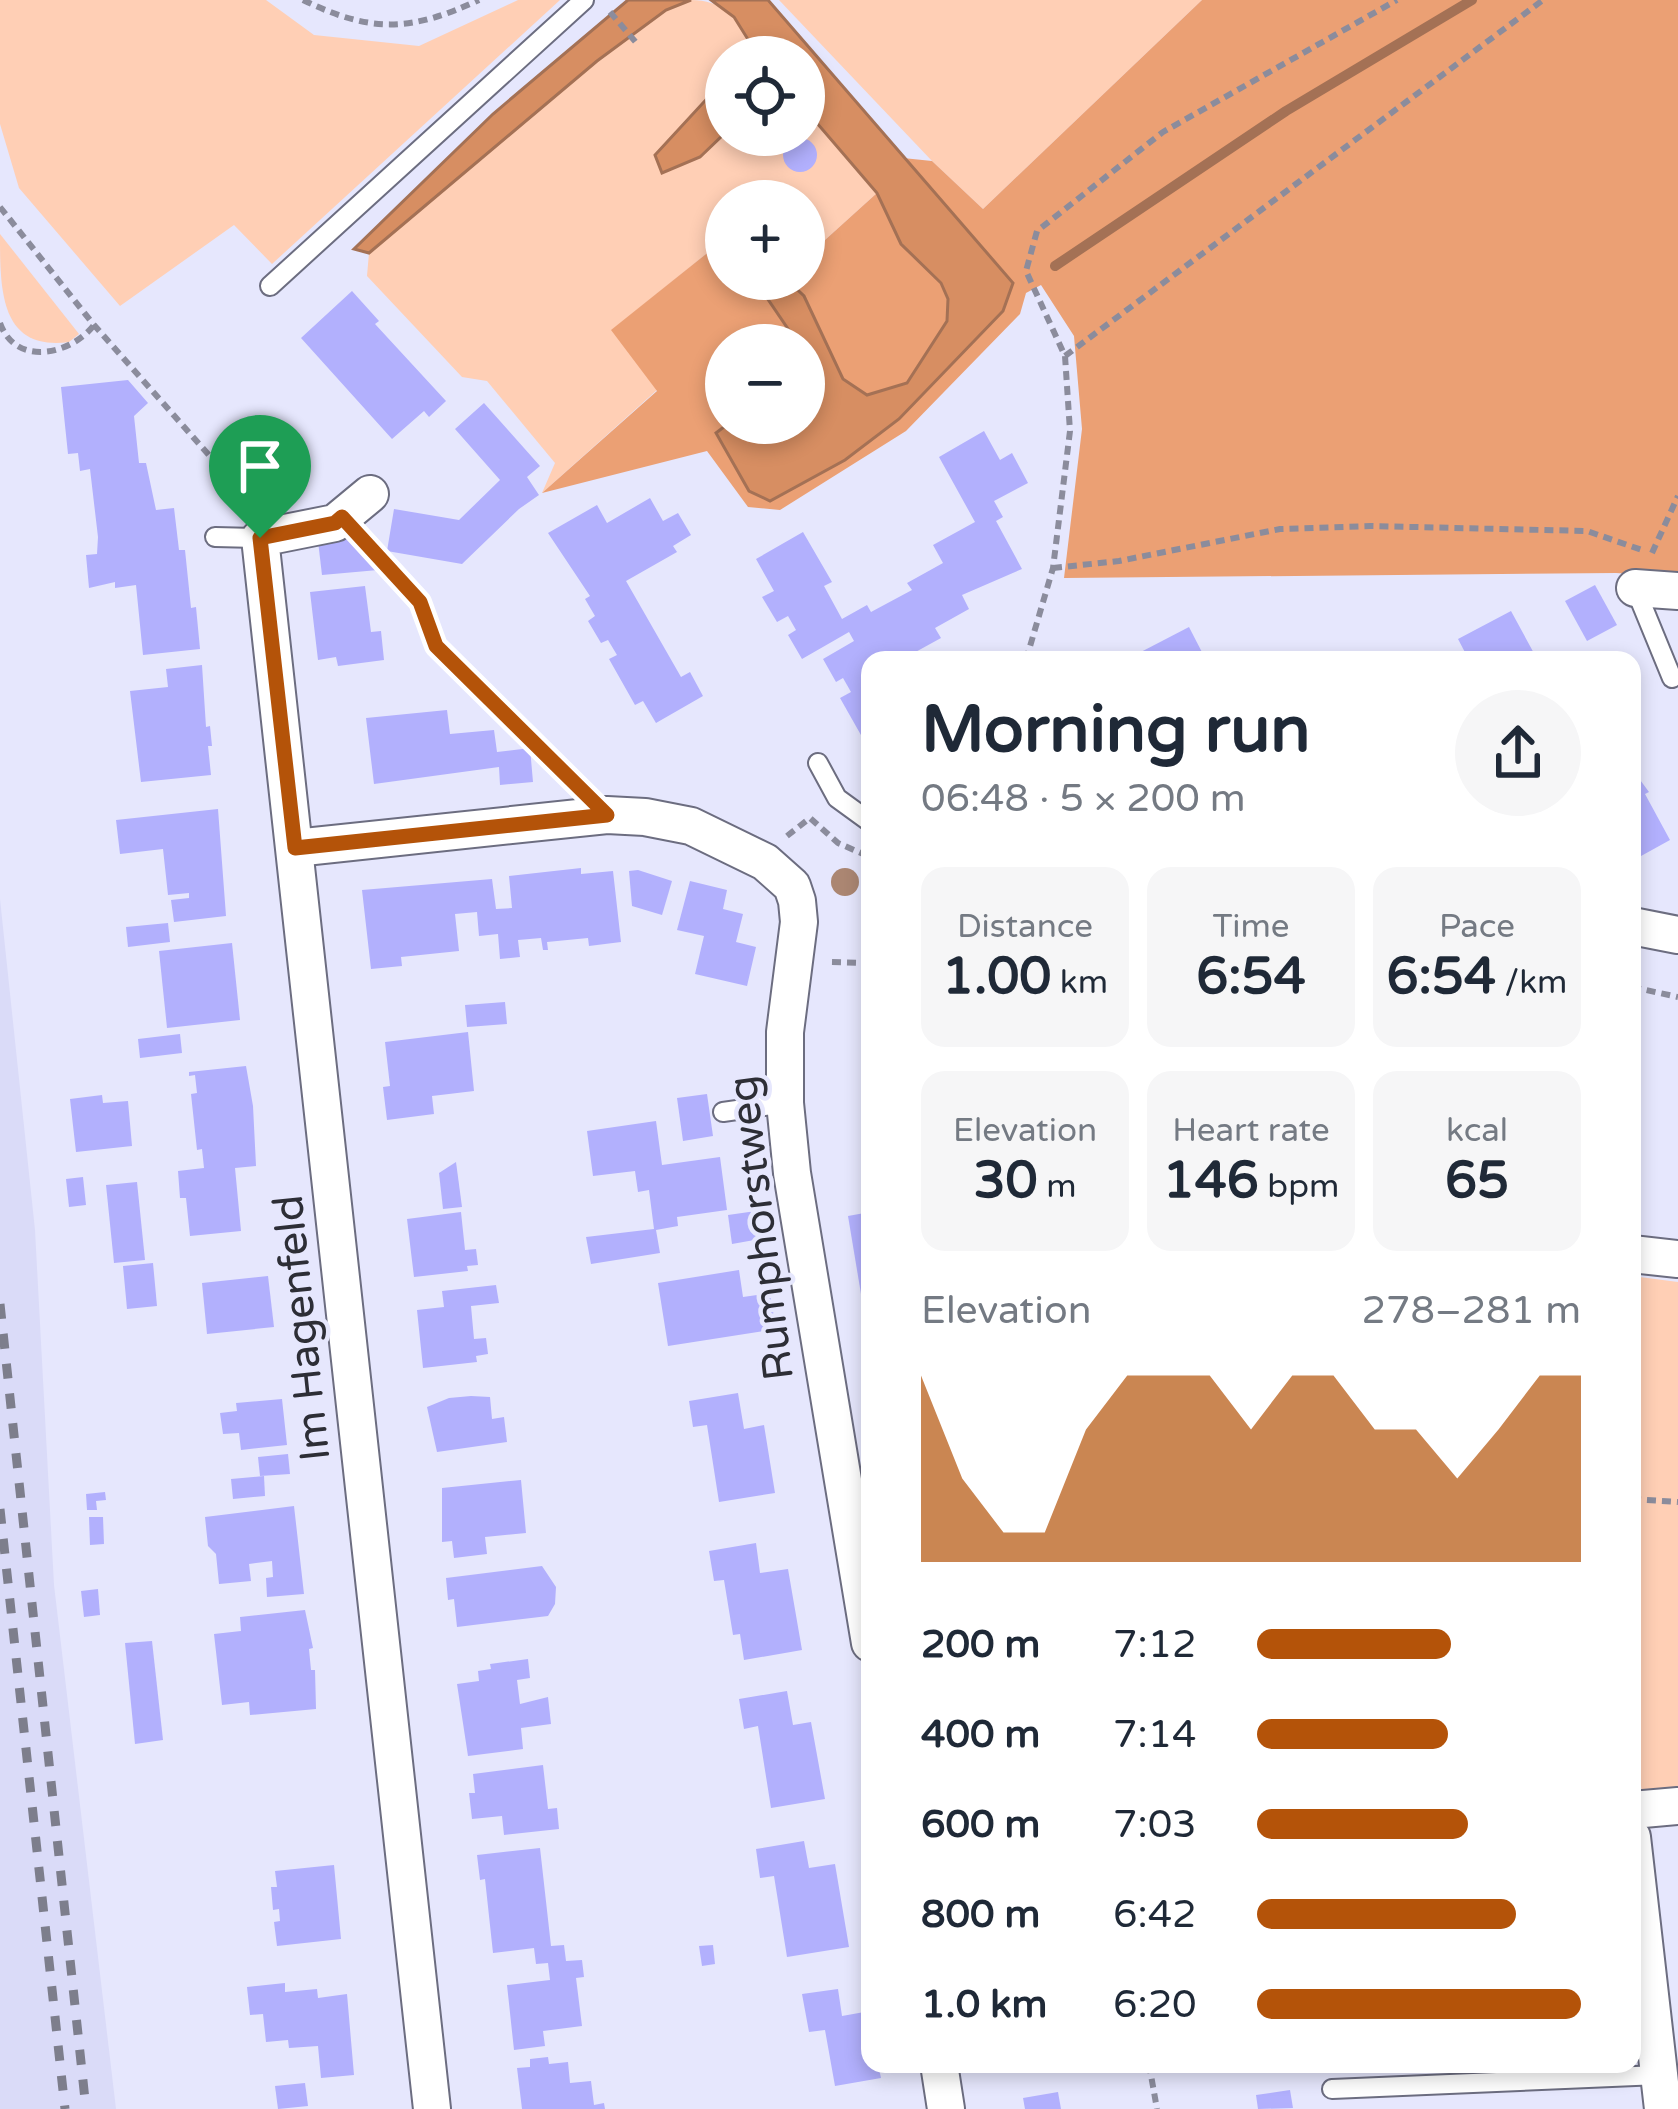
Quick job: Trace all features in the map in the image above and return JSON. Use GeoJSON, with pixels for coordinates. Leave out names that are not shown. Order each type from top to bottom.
{"type":"FeatureCollection","features":[{"type":"Feature","properties":{"kind":"street"},"geometry":{"type":"LineString","coordinates":[[260,538],[335,523],[356,506]]}},
{"type":"Feature","properties":{"kind":"street","name":"Im Hagenfeld"},"geometry":{"type":"LineString","coordinates":[[260,538],[432,2109]]}},
{"type":"Feature","properties":{"kind":"street"},"geometry":{"type":"LineString","coordinates":[[1635,588],[1678,590]]}},
{"type":"Feature","properties":{"kind":"street","name":"Rumphorstweg"},"geometry":{"type":"LineString","coordinates":[[295,848],[607,815],[645,817],[691,826],[765,862],[792,886],[799,922],[787,994],[785,1103],[798,1228],[861,1591]]}},
{"type":"Feature","properties":{"kind":"street"},"geometry":{"type":"LineString","coordinates":[[1641,928],[1678,935]]}},
{"type":"Feature","properties":{"kind":"street"},"geometry":{"type":"LineString","coordinates":[[1641,1255],[1678,1259]]}},
{"type":"Feature","properties":{"kind":"street"},"geometry":{"type":"LineString","coordinates":[[1641,1809],[1678,1807]]}},
{"type":"Feature","properties":{"kind":"street"},"geometry":{"type":"LineString","coordinates":[[1641,1939],[1661,2092]]}},
{"type":"Feature","properties":{"kind":"street"},"geometry":{"type":"LineString","coordinates":[[940,2073],[946,2109]]}},
{"type":"Feature","properties":{"kind":"lane"},"geometry":{"type":"LineString","coordinates":[[270,286],[584,0]]}},
{"type":"Feature","properties":{"kind":"lane"},"geometry":{"type":"LineString","coordinates":[[215,537],[260,538]]}},
{"type":"Feature","properties":{"kind":"lane"},"geometry":{"type":"LineString","coordinates":[[1635,588],[1672,678]]}},
{"type":"Feature","properties":{"kind":"lane"},"geometry":{"type":"LineString","coordinates":[[818,763],[837,798],[861,815]]}},
{"type":"Feature","properties":{"kind":"lane"},"geometry":{"type":"LineString","coordinates":[[723,1112],[785,1103]]}},
{"type":"Feature","properties":{"kind":"lane"},"geometry":{"type":"LineString","coordinates":[[1332,2089],[1661,2092]]}},
{"type":"Feature","properties":{"kind":"path"},"geometry":{"type":"LineString","coordinates":[[303,0],[340,18],[380,27],[423,20],[479,0]]}},
{"type":"Feature","properties":{"kind":"path"},"geometry":{"type":"LineString","coordinates":[[1029,651],[1053,568],[1070,431],[1065,356],[1026,271],[1037,231],[1163,132],[1397,0]]}},
{"type":"Feature","properties":{"kind":"path"},"geometry":{"type":"LineString","coordinates":[[1065,356],[1543,0]]}},
{"type":"Feature","properties":{"kind":"path"},"geometry":{"type":"LineString","coordinates":[[600,1],[639,46]]}},
{"type":"Feature","properties":{"kind":"path"},"geometry":{"type":"LineString","coordinates":[[0,207],[94,325],[231,480],[260,538]]}},
{"type":"Feature","properties":{"kind":"path"},"geometry":{"type":"LineString","coordinates":[[0,323],[2,332],[22,349],[50,353],[80,343],[94,325]]}},
{"type":"Feature","properties":{"kind":"path"},"geometry":{"type":"LineString","coordinates":[[1635,588],[1678,496]]}},
{"type":"Feature","properties":{"kind":"path"},"geometry":{"type":"LineString","coordinates":[[356,506],[420,602],[436,646],[607,815]]}},
{"type":"Feature","properties":{"kind":"path"},"geometry":{"type":"LineString","coordinates":[[1053,568],[1120,561],[1280,529],[1371,526],[1586,531],[1652,553]]}},
{"type":"Feature","properties":{"kind":"path"},"geometry":{"type":"LineString","coordinates":[[765,862],[793,829],[810,818],[838,843],[861,853]]}},
{"type":"Feature","properties":{"kind":"path"},"geometry":{"type":"LineString","coordinates":[[1641,989],[1678,997]]}},
{"type":"Feature","properties":{"kind":"path"},"geometry":{"type":"LineString","coordinates":[[1641,1500],[1678,1502]]}},
{"type":"Feature","properties":{"kind":"path"},"geometry":{"type":"LineString","coordinates":[[1150,2073],[1156,2109]]}},
{"type":"Feature","properties":{"kind":"shaded area"},"geometry":{"type":"Polygon","coordinates":[[[0,0],[266,0],[314,35],[419,46],[518,0],[560,0],[272,264],[234,225],[120,306],[19,188],[0,124],[0,0]]]}},
{"type":"Feature","properties":{"kind":"shaded area"},"geometry":{"type":"Polygon","coordinates":[[[628,0],[691,0],[666,10],[597,61],[369,253],[354,249],[493,114],[628,0]]]}},
{"type":"Feature","properties":{"kind":"shaded area"},"geometry":{"type":"Polygon","coordinates":[[[691,0],[711,3],[726,11],[746,36],[705,36],[705,101],[655,155],[825,156],[825,132],[877,193],[825,240],[825,180],[705,180],[705,255],[612,330],[657,390],[542,493],[555,463],[487,381],[462,377],[367,276],[369,253],[597,61],[666,10],[691,0]]]}},
{"type":"Feature","properties":{"kind":"shaded area"},"geometry":{"type":"Polygon","coordinates":[[[711,0],[768,0],[799,36],[746,36],[734,17],[711,0]]]}},
{"type":"Feature","properties":{"kind":"shaded area"},"geometry":{"type":"Polygon","coordinates":[[[779,0],[1202,0],[983,209],[825,48],[825,36],[813,36],[779,0]]]}},
{"type":"Feature","properties":{"kind":"shaded area"},"geometry":{"type":"Polygon","coordinates":[[[1202,0],[1678,0],[1678,577],[1616,573],[1064,578],[1082,429],[1074,336],[1041,285],[1026,293],[1020,314],[906,431],[780,510],[748,507],[707,451],[542,493],[657,391],[611,330],[705,255],[705,300],[768,300],[785,324],[705,324],[705,444],[723,444],[749,491],[770,501],[845,460],[899,419],[1003,311],[1012,283],[903,158],[932,161],[983,209],[1202,0]]]}},
{"type":"Feature","properties":{"kind":"shaded area"},"geometry":{"type":"Polygon","coordinates":[[[825,66],[1013,283],[1003,311],[899,419],[845,460],[770,501],[749,491],[722,444],[825,444],[825,341],[843,379],[867,395],[907,383],[947,321],[948,299],[941,283],[901,244],[877,193],[825,132],[825,66]]]}},
{"type":"Feature","properties":{"kind":"shaded area"},"geometry":{"type":"Polygon","coordinates":[[[705,101],[705,152],[662,173],[655,155],[705,101]]]}},
{"type":"Feature","properties":{"kind":"shaded area"},"geometry":{"type":"Polygon","coordinates":[[[877,193],[901,244],[941,283],[948,299],[947,321],[907,383],[867,395],[843,379],[825,341],[825,324],[817,324],[806,300],[825,300],[825,240],[877,193]]]}},
{"type":"Feature","properties":{"kind":"shaded area"},"geometry":{"type":"Polygon","coordinates":[[[0,234],[79,334],[69,342],[46,342],[17,327],[4,296],[0,234]]]}},
{"type":"Feature","properties":{"kind":"shaded area"},"geometry":{"type":"Polygon","coordinates":[[[768,300],[806,300],[817,324],[785,324],[768,300]]]}},
{"type":"Feature","properties":{"kind":"shaded area"},"geometry":{"type":"Polygon","coordinates":[[[0,899],[35,1230],[54,1585],[116,2109],[0,2109],[0,899]]]}},
{"type":"Feature","properties":{"kind":"shaded area"},"geometry":{"type":"Polygon","coordinates":[[[1641,1277],[1678,1282],[1678,1793],[1642,1796],[1641,1277]]]}},
{"type":"Feature","properties":{"kind":"building"},"geometry":{"type":"Polygon","coordinates":[[[783,156],[817,156],[812,167],[800,172],[783,156]]]}},
{"type":"Feature","properties":{"kind":"building"},"geometry":{"type":"Polygon","coordinates":[[[352,291],[379,321],[375,324],[446,401],[429,417],[424,411],[392,439],[301,338],[352,291]]]}},
{"type":"Feature","properties":{"kind":"building"},"geometry":{"type":"Polygon","coordinates":[[[128,380],[148,403],[134,416],[139,463],[146,463],[156,510],[174,508],[179,550],[185,550],[191,608],[196,607],[200,649],[143,655],[136,585],[115,588],[115,582],[89,588],[86,555],[97,554],[98,537],[90,469],[80,471],[78,453],[68,454],[61,387],[128,380]]]}},
{"type":"Feature","properties":{"kind":"building"},"geometry":{"type":"Polygon","coordinates":[[[484,403],[540,466],[527,477],[539,495],[462,564],[387,551],[394,509],[459,520],[500,480],[455,429],[484,403]]]}},
{"type":"Feature","properties":{"kind":"building"},"geometry":{"type":"Polygon","coordinates":[[[984,431],[1000,460],[1012,453],[1028,483],[994,501],[1003,517],[996,521],[1022,569],[962,595],[969,609],[935,628],[941,638],[917,651],[861,651],[861,735],[840,698],[851,692],[843,678],[836,682],[823,659],[854,641],[849,632],[802,659],[788,635],[796,630],[788,616],[777,622],[762,597],[774,591],[756,559],[803,532],[832,582],[824,586],[842,619],[867,605],[871,612],[912,590],[907,583],[943,563],[933,545],[975,522],[939,457],[984,431]]]}},
{"type":"Feature","properties":{"kind":"building"},"geometry":{"type":"Polygon","coordinates":[[[650,498],[663,521],[678,513],[691,535],[673,546],[677,552],[626,581],[681,677],[690,672],[703,696],[656,723],[643,701],[635,705],[609,659],[617,655],[608,640],[601,643],[588,621],[595,616],[585,599],[590,596],[548,533],[597,505],[607,523],[650,498]]]}},
{"type":"Feature","properties":{"kind":"building"},"geometry":{"type":"Polygon","coordinates":[[[348,537],[378,570],[322,575],[318,541],[348,537]]]}},
{"type":"Feature","properties":{"kind":"building"},"geometry":{"type":"Polygon","coordinates":[[[1595,585],[1617,625],[1587,641],[1565,601],[1595,585]]]}},
{"type":"Feature","properties":{"kind":"building"},"geometry":{"type":"Polygon","coordinates":[[[365,586],[371,632],[381,631],[384,660],[338,666],[336,657],[318,660],[310,592],[365,586]]]}},
{"type":"Feature","properties":{"kind":"building"},"geometry":{"type":"Polygon","coordinates":[[[1511,611],[1533,651],[1464,651],[1458,639],[1511,611]]]}},
{"type":"Feature","properties":{"kind":"building"},"geometry":{"type":"Polygon","coordinates":[[[1189,627],[1201,651],[1143,651],[1189,627]]]}},
{"type":"Feature","properties":{"kind":"building"},"geometry":{"type":"Polygon","coordinates":[[[202,665],[211,775],[141,782],[130,691],[168,687],[166,669],[202,665]]]}},
{"type":"Feature","properties":{"kind":"building"},"geometry":{"type":"Polygon","coordinates":[[[447,710],[450,734],[494,730],[497,752],[530,748],[533,782],[500,785],[499,767],[374,784],[366,718],[447,710]]]}},
{"type":"Feature","properties":{"kind":"building"},"geometry":{"type":"Polygon","coordinates":[[[1641,781],[1649,792],[1645,794],[1670,840],[1641,856],[1641,781]]]}},
{"type":"Feature","properties":{"kind":"building"},"geometry":{"type":"Polygon","coordinates":[[[218,809],[226,916],[174,922],[171,900],[189,898],[189,893],[168,895],[163,849],[120,854],[116,820],[218,809]]]}},
{"type":"Feature","properties":{"kind":"building"},"geometry":{"type":"Polygon","coordinates":[[[581,868],[581,874],[613,871],[621,942],[589,946],[588,938],[547,942],[548,950],[543,950],[541,938],[518,940],[520,957],[500,959],[498,934],[479,936],[477,912],[455,914],[459,951],[401,957],[402,966],[371,969],[362,890],[492,879],[496,909],[512,908],[509,876],[581,868]]]}},
{"type":"Feature","properties":{"kind":"building"},"geometry":{"type":"Polygon","coordinates":[[[629,871],[672,881],[662,915],[632,906],[629,871]]]}},
{"type":"Feature","properties":{"kind":"building"},"geometry":{"type":"Polygon","coordinates":[[[690,881],[727,890],[723,909],[743,914],[736,942],[756,947],[747,986],[695,974],[704,936],[677,930],[690,881]]]}},
{"type":"Feature","properties":{"kind":"building"},"geometry":{"type":"Polygon","coordinates":[[[168,923],[170,942],[128,947],[126,927],[168,923]]]}},
{"type":"Feature","properties":{"kind":"building"},"geometry":{"type":"Polygon","coordinates":[[[232,943],[240,1020],[167,1028],[159,951],[232,943]]]}},
{"type":"Feature","properties":{"kind":"building"},"geometry":{"type":"Polygon","coordinates":[[[505,1002],[507,1024],[467,1027],[465,1005],[505,1002]]]}},
{"type":"Feature","properties":{"kind":"building"},"geometry":{"type":"Polygon","coordinates":[[[468,1032],[474,1091],[432,1096],[434,1114],[387,1120],[383,1087],[390,1086],[385,1042],[468,1032]]]}},
{"type":"Feature","properties":{"kind":"building"},"geometry":{"type":"Polygon","coordinates":[[[180,1034],[182,1053],[140,1058],[138,1039],[180,1034]]]}},
{"type":"Feature","properties":{"kind":"building"},"geometry":{"type":"Polygon","coordinates":[[[246,1066],[256,1166],[235,1168],[241,1231],[190,1236],[178,1171],[204,1168],[202,1149],[197,1150],[191,1094],[197,1093],[195,1075],[189,1072],[246,1066]]]}},
{"type":"Feature","properties":{"kind":"building"},"geometry":{"type":"Polygon","coordinates":[[[707,1094],[713,1136],[683,1141],[677,1098],[707,1094]]]}},
{"type":"Feature","properties":{"kind":"building"},"geometry":{"type":"Polygon","coordinates":[[[102,1095],[103,1103],[128,1101],[132,1146],[76,1152],[70,1099],[102,1095]]]}},
{"type":"Feature","properties":{"kind":"building"},"geometry":{"type":"Polygon","coordinates":[[[656,1121],[662,1165],[720,1157],[727,1210],[677,1217],[678,1226],[656,1230],[660,1253],[591,1264],[586,1237],[654,1229],[649,1190],[638,1192],[635,1171],[593,1176],[587,1131],[656,1121]]]}},
{"type":"Feature","properties":{"kind":"building"},"geometry":{"type":"Polygon","coordinates":[[[456,1162],[462,1207],[443,1209],[439,1173],[456,1162]]]}},
{"type":"Feature","properties":{"kind":"building"},"geometry":{"type":"Polygon","coordinates":[[[83,1177],[86,1205],[69,1207],[66,1179],[83,1177]]]}},
{"type":"Feature","properties":{"kind":"building"},"geometry":{"type":"Polygon","coordinates":[[[137,1182],[145,1260],[114,1263],[106,1185],[137,1182]]]}},
{"type":"Feature","properties":{"kind":"building"},"geometry":{"type":"Polygon","coordinates":[[[756,1211],[760,1239],[732,1244],[728,1215],[756,1211]]]}},
{"type":"Feature","properties":{"kind":"building"},"geometry":{"type":"Polygon","coordinates":[[[461,1212],[465,1250],[476,1249],[478,1265],[467,1266],[468,1271],[414,1277],[407,1219],[461,1212]]]}},
{"type":"Feature","properties":{"kind":"building"},"geometry":{"type":"Polygon","coordinates":[[[861,1214],[861,1294],[848,1216],[861,1214]]]}},
{"type":"Feature","properties":{"kind":"building"},"geometry":{"type":"Polygon","coordinates":[[[153,1263],[157,1306],[127,1309],[123,1266],[153,1263]]]}},
{"type":"Feature","properties":{"kind":"building"},"geometry":{"type":"Polygon","coordinates":[[[739,1270],[743,1297],[770,1293],[776,1329],[668,1346],[658,1283],[739,1270]]]}},
{"type":"Feature","properties":{"kind":"building"},"geometry":{"type":"Polygon","coordinates":[[[268,1276],[274,1327],[207,1334],[202,1283],[268,1276]]]}},
{"type":"Feature","properties":{"kind":"building"},"geometry":{"type":"Polygon","coordinates":[[[496,1285],[499,1303],[471,1306],[474,1339],[486,1338],[488,1354],[476,1356],[477,1362],[423,1368],[417,1310],[444,1307],[442,1291],[496,1285]]]}},
{"type":"Feature","properties":{"kind":"building"},"geometry":{"type":"Polygon","coordinates":[[[738,1393],[744,1429],[764,1425],[775,1493],[719,1502],[707,1425],[693,1427],[689,1401],[738,1393]]]}},
{"type":"Feature","properties":{"kind":"building"},"geometry":{"type":"Polygon","coordinates":[[[471,1396],[490,1397],[492,1419],[504,1417],[507,1442],[437,1452],[427,1407],[471,1396]]]}},
{"type":"Feature","properties":{"kind":"building"},"geometry":{"type":"Polygon","coordinates":[[[282,1399],[287,1445],[241,1450],[239,1433],[223,1434],[220,1413],[237,1411],[236,1403],[282,1399]]]}},
{"type":"Feature","properties":{"kind":"building"},"geometry":{"type":"Polygon","coordinates":[[[288,1454],[290,1474],[260,1476],[258,1457],[288,1454]]]}},
{"type":"Feature","properties":{"kind":"building"},"geometry":{"type":"Polygon","coordinates":[[[264,1476],[265,1496],[233,1499],[231,1479],[264,1476]]]}},
{"type":"Feature","properties":{"kind":"building"},"geometry":{"type":"Polygon","coordinates":[[[521,1480],[526,1533],[485,1537],[487,1554],[454,1558],[452,1541],[442,1542],[442,1488],[521,1480]]]}},
{"type":"Feature","properties":{"kind":"building"},"geometry":{"type":"Polygon","coordinates":[[[105,1492],[106,1500],[96,1501],[97,1510],[87,1510],[86,1494],[105,1492]]]}},
{"type":"Feature","properties":{"kind":"building"},"geometry":{"type":"Polygon","coordinates":[[[294,1506],[304,1594],[267,1597],[266,1578],[273,1577],[272,1561],[249,1564],[251,1581],[219,1584],[205,1517],[294,1506]]]}},
{"type":"Feature","properties":{"kind":"building"},"geometry":{"type":"Polygon","coordinates":[[[89,1517],[103,1517],[104,1544],[90,1545],[89,1517]]]}},
{"type":"Feature","properties":{"kind":"building"},"geometry":{"type":"Polygon","coordinates":[[[756,1543],[760,1573],[788,1569],[802,1650],[744,1660],[740,1634],[733,1635],[724,1580],[714,1581],[709,1551],[756,1543]]]}},
{"type":"Feature","properties":{"kind":"building"},"geometry":{"type":"Polygon","coordinates":[[[542,1566],[556,1587],[548,1616],[457,1627],[446,1578],[542,1566]]]}},
{"type":"Feature","properties":{"kind":"building"},"geometry":{"type":"Polygon","coordinates":[[[98,1589],[100,1615],[84,1617],[81,1591],[98,1589]]]}},
{"type":"Feature","properties":{"kind":"building"},"geometry":{"type":"Polygon","coordinates":[[[305,1610],[313,1648],[309,1649],[316,1709],[250,1715],[249,1702],[222,1705],[214,1634],[241,1631],[240,1617],[305,1610]]]}},
{"type":"Feature","properties":{"kind":"building"},"geometry":{"type":"Polygon","coordinates":[[[152,1641],[163,1740],[135,1744],[125,1643],[152,1641]]]}},
{"type":"Feature","properties":{"kind":"building"},"geometry":{"type":"Polygon","coordinates":[[[528,1659],[530,1678],[517,1680],[520,1704],[548,1697],[551,1724],[521,1728],[523,1749],[468,1756],[457,1684],[479,1681],[478,1671],[491,1669],[490,1664],[528,1659]]]}},
{"type":"Feature","properties":{"kind":"building"},"geometry":{"type":"Polygon","coordinates":[[[787,1691],[793,1725],[811,1722],[825,1799],[771,1808],[758,1726],[744,1729],[739,1699],[787,1691]]]}},
{"type":"Feature","properties":{"kind":"building"},"geometry":{"type":"Polygon","coordinates":[[[543,1765],[548,1809],[557,1808],[559,1829],[504,1835],[502,1816],[472,1819],[473,1774],[543,1765]]]}},
{"type":"Feature","properties":{"kind":"building"},"geometry":{"type":"Polygon","coordinates":[[[804,1841],[809,1868],[835,1864],[849,1947],[787,1957],[774,1876],[760,1878],[756,1849],[804,1841]]]}},
{"type":"Feature","properties":{"kind":"building"},"geometry":{"type":"Polygon","coordinates":[[[540,1848],[551,1946],[564,1945],[566,1961],[582,1960],[584,1977],[576,1978],[582,2026],[543,2031],[545,2046],[514,2050],[507,1985],[550,1980],[548,1963],[536,1964],[534,1948],[493,1953],[485,1879],[480,1880],[477,1855],[540,1848]]]}},
{"type":"Feature","properties":{"kind":"building"},"geometry":{"type":"Polygon","coordinates":[[[334,1865],[341,1939],[277,1946],[274,1922],[280,1921],[279,1909],[273,1910],[271,1887],[277,1887],[275,1871],[334,1865]]]}},
{"type":"Feature","properties":{"kind":"building"},"geometry":{"type":"Polygon","coordinates":[[[713,1945],[715,1964],[702,1966],[699,1946],[713,1945]]]}},
{"type":"Feature","properties":{"kind":"building"},"geometry":{"type":"Polygon","coordinates":[[[285,1983],[285,1992],[317,1989],[318,1998],[347,1994],[354,2075],[321,2078],[318,2046],[289,2048],[288,2040],[266,2042],[263,2014],[250,2015],[247,1987],[285,1983]]]}},
{"type":"Feature","properties":{"kind":"building"},"geometry":{"type":"Polygon","coordinates":[[[838,1989],[842,2016],[861,2013],[861,2073],[880,2073],[881,2078],[835,2086],[825,2030],[809,2032],[802,1994],[838,1989]]]}},
{"type":"Feature","properties":{"kind":"building"},"geometry":{"type":"Polygon","coordinates":[[[548,2057],[549,2064],[568,2062],[570,2083],[591,2081],[594,2105],[604,2103],[605,2109],[522,2109],[517,2068],[530,2067],[530,2059],[548,2057]]]}},
{"type":"Feature","properties":{"kind":"building"},"geometry":{"type":"Polygon","coordinates":[[[305,2083],[308,2106],[278,2109],[275,2086],[305,2083]]]}},
{"type":"Feature","properties":{"kind":"building"},"geometry":{"type":"Polygon","coordinates":[[[1290,2090],[1293,2108],[1258,2109],[1256,2095],[1290,2090]]]}},
{"type":"Feature","properties":{"kind":"building"},"geometry":{"type":"Polygon","coordinates":[[[1058,2092],[1061,2109],[1025,2109],[1023,2098],[1058,2092]]]}},
{"type":"Feature","properties":{"kind":"waterway"},"geometry":{"type":"LineString","coordinates":[[1055,266],[1286,111],[1472,0]]}},
{"type":"Feature","properties":{"kind":"railway"},"geometry":{"type":"LineString","coordinates":[[0,1304],[86,2109]]}},
{"type":"Feature","properties":{"kind":"railway"},"geometry":{"type":"LineString","coordinates":[[0,1509],[65,2109]]}},
{"type":"Feature","properties":{"kind":"route"},"geometry":{"type":"LineString","coordinates":[[342,517],[420,602],[436,646],[607,815],[295,848],[260,538],[335,523],[342,517]]}}]}
